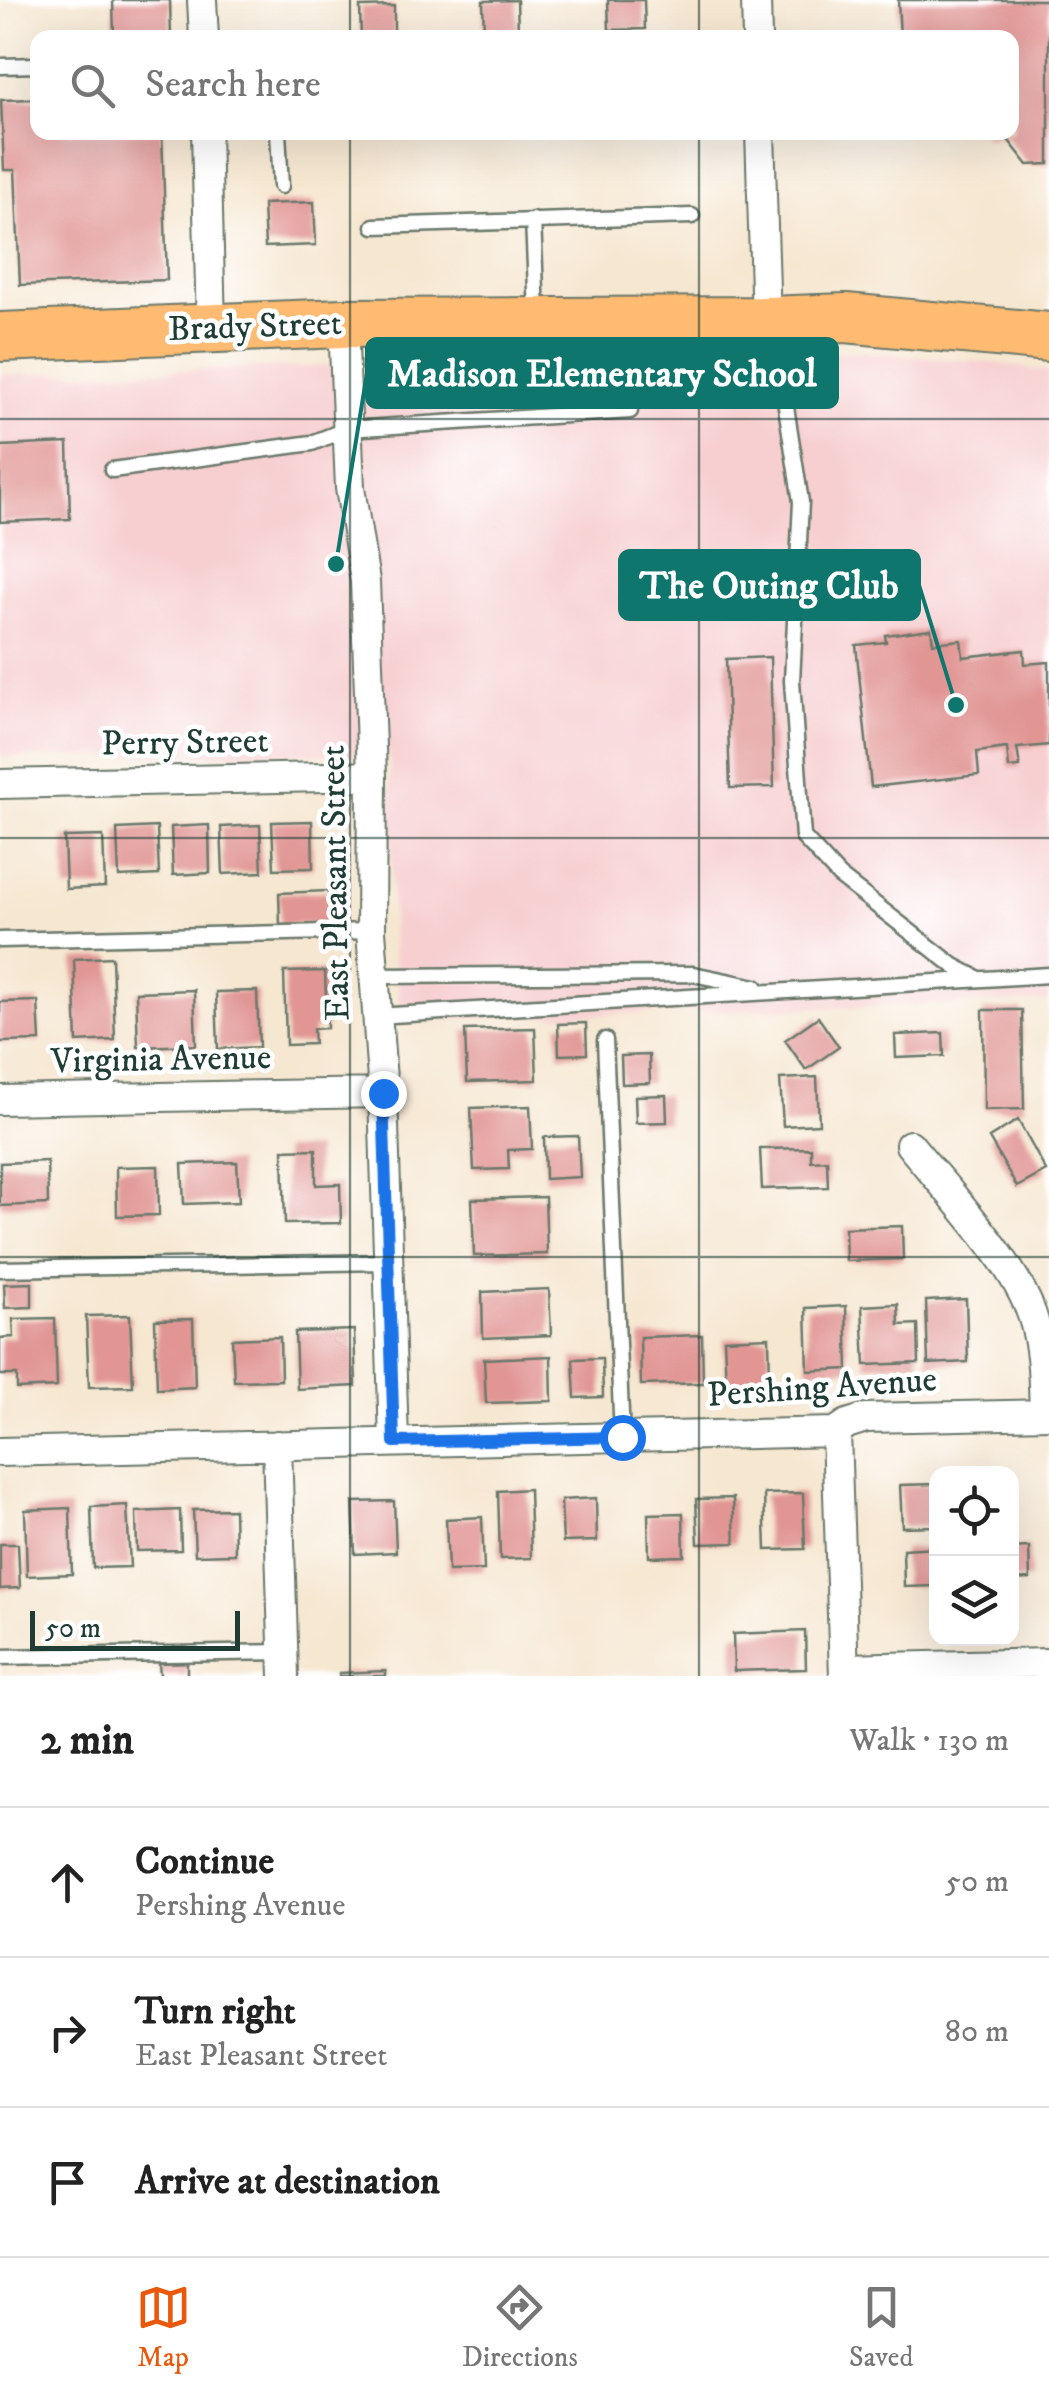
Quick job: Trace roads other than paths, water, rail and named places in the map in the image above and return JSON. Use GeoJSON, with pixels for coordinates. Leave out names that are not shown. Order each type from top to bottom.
{"type":"FeatureCollection","features":[{"type":"Feature","properties":{"kind":"highway","name":"Brady Street"},"geometry":{"type":"LineString","coordinates":[[0,337],[343,323],[766,322],[846,318],[1049,337]]}},
{"type":"Feature","properties":{"kind":"street"},"geometry":{"type":"LineString","coordinates":[[202,0],[204,30]]}},
{"type":"Feature","properties":{"kind":"street"},"geometry":{"type":"LineString","coordinates":[[756,0],[757,30]]}},
{"type":"Feature","properties":{"kind":"street"},"geometry":{"type":"LineString","coordinates":[[206,140],[212,328]]}},
{"type":"Feature","properties":{"kind":"street"},"geometry":{"type":"LineString","coordinates":[[760,140],[766,322]]}},
{"type":"Feature","properties":{"kind":"street","name":"East Pleasant Street"},"geometry":{"type":"LineString","coordinates":[[343,323],[350,488],[365,581],[372,776],[371,931],[383,1093],[394,1442]]}},
{"type":"Feature","properties":{"kind":"street","name":"Perry Street"},"geometry":{"type":"LineString","coordinates":[[0,784],[372,776]]}},
{"type":"Feature","properties":{"kind":"street","name":"Virginia Avenue"},"geometry":{"type":"LineString","coordinates":[[0,1100],[383,1093]]}},
{"type":"Feature","properties":{"kind":"street"},"geometry":{"type":"LineString","coordinates":[[910,1145],[1017,1280],[1032,1314],[1041,1350],[1047,1418]]}},
{"type":"Feature","properties":{"kind":"street","name":"Pershing Avenue"},"geometry":{"type":"LineString","coordinates":[[0,1452],[836,1432],[866,1418],[1047,1418]]}},
{"type":"Feature","properties":{"kind":"street"},"geometry":{"type":"LineString","coordinates":[[836,1432],[844,1672],[1049,1662]]}},
{"type":"Feature","properties":{"kind":"street"},"geometry":{"type":"LineString","coordinates":[[276,1445],[284,1664]]}},
{"type":"Feature","properties":{"kind":"lane"},"geometry":{"type":"LineString","coordinates":[[0,66],[30,65]]}},
{"type":"Feature","properties":{"kind":"lane"},"geometry":{"type":"LineString","coordinates":[[278,140],[281,186]]}},
{"type":"Feature","properties":{"kind":"lane"},"geometry":{"type":"LineString","coordinates":[[374,226],[692,216]]}},
{"type":"Feature","properties":{"kind":"lane"},"geometry":{"type":"LineString","coordinates":[[533,220],[538,322]]}},
{"type":"Feature","properties":{"kind":"lane"},"geometry":{"type":"LineString","coordinates":[[112,470],[312,443],[348,428],[630,411],[630,322]]}},
{"type":"Feature","properties":{"kind":"lane"},"geometry":{"type":"LineString","coordinates":[[766,322],[781,374],[801,502],[792,681],[803,837],[839,876],[954,966],[978,978]]}},
{"type":"Feature","properties":{"kind":"lane"},"geometry":{"type":"LineString","coordinates":[[0,940],[371,931]]}},
{"type":"Feature","properties":{"kind":"lane"},"geometry":{"type":"LineString","coordinates":[[373,976],[693,974],[778,991]]}},
{"type":"Feature","properties":{"kind":"lane"},"geometry":{"type":"LineString","coordinates":[[375,1016],[1049,975]]}},
{"type":"Feature","properties":{"kind":"lane"},"geometry":{"type":"LineString","coordinates":[[605,1040],[622,1437]]}},
{"type":"Feature","properties":{"kind":"lane"},"geometry":{"type":"LineString","coordinates":[[0,1268],[386,1262]]}},
{"type":"Feature","properties":{"kind":"lane"},"geometry":{"type":"LineString","coordinates":[[0,1658],[284,1664]]}},
{"type":"Feature","properties":{"kind":"place","name":"Madison Elementary School"},"geometry":{"type":"Point","coordinates":[336,564]}},
{"type":"Feature","properties":{"kind":"place","name":"The Outing Club"},"geometry":{"type":"Point","coordinates":[956,705]}}]}
